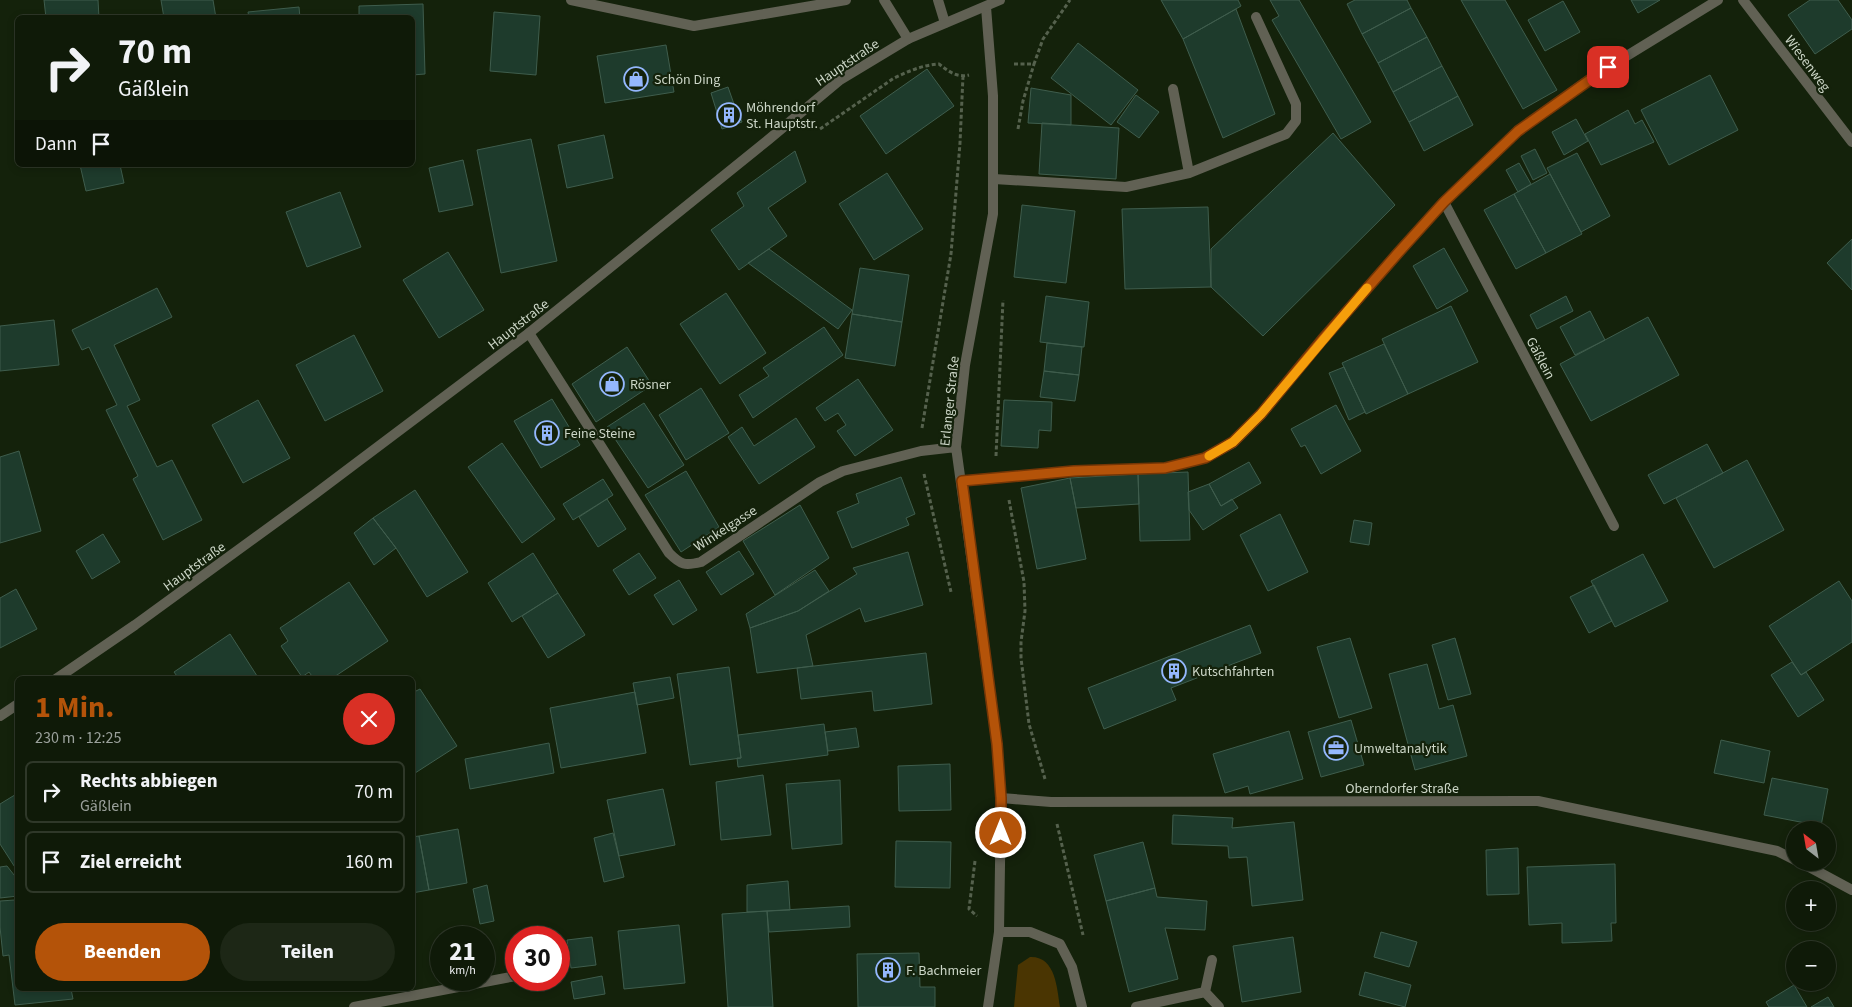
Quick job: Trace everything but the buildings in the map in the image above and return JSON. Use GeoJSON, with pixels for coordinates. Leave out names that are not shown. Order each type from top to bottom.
{"type":"FeatureCollection","features":[{"type":"Feature","properties":{"kind":"street"},"geometry":{"type":"LineString","coordinates":[[571,0],[694,26],[846,0]]}},
{"type":"Feature","properties":{"kind":"street"},"geometry":{"type":"LineString","coordinates":[[884,0],[908,39]]}},
{"type":"Feature","properties":{"kind":"street"},"geometry":{"type":"LineString","coordinates":[[938,0],[945,23]]}},
{"type":"Feature","properties":{"kind":"street","name":"Hauptstraße"},"geometry":{"type":"LineString","coordinates":[[60,676],[135,625],[316,494],[529,333],[840,80],[908,39],[1000,0]]}},
{"type":"Feature","properties":{"kind":"street"},"geometry":{"type":"LineString","coordinates":[[962,481],[1074,471],[1165,468],[1205,458],[1233,442],[1261,414],[1328,333],[1444,202],[1525,126],[1594,76],[1718,0]]}},
{"type":"Feature","properties":{"kind":"street","name":"Wiesenweg"},"geometry":{"type":"LineString","coordinates":[[1743,0],[1852,142]]}},
{"type":"Feature","properties":{"kind":"street","name":"Erlanger Straße"},"geometry":{"type":"LineString","coordinates":[[986,7],[993,96],[993,214],[966,365],[956,447],[997,744],[1001,798],[998,932],[988,1007]]}},
{"type":"Feature","properties":{"kind":"street"},"geometry":{"type":"LineString","coordinates":[[994,179],[1126,187],[1189,173],[1286,134],[1296,121],[1296,104],[1256,17]]}},
{"type":"Feature","properties":{"kind":"street"},"geometry":{"type":"LineString","coordinates":[[1172,89],[1189,173]]}},
{"type":"Feature","properties":{"kind":"street","name":"Gäßlein"},"geometry":{"type":"LineString","coordinates":[[1444,202],[1614,526]]}},
{"type":"Feature","properties":{"kind":"street","name":"Winkelgasse"},"geometry":{"type":"LineString","coordinates":[[529,333],[669,553],[678,562],[689,565],[701,562],[820,482],[843,471],[921,451],[956,447]]}},
{"type":"Feature","properties":{"kind":"street"},"geometry":{"type":"LineString","coordinates":[[0,716],[15,706]]}},
{"type":"Feature","properties":{"kind":"street","name":"Oberndorfer Straße"},"geometry":{"type":"LineString","coordinates":[[1001,798],[1051,802],[1538,801],[1777,851],[1786,856]]}},
{"type":"Feature","properties":{"kind":"street"},"geometry":{"type":"LineString","coordinates":[[1817,871],[1852,890]]}},
{"type":"Feature","properties":{"kind":"street"},"geometry":{"type":"LineString","coordinates":[[998,932],[1030,932],[1060,944],[1072,967],[1082,1007]]}},
{"type":"Feature","properties":{"kind":"street"},"geometry":{"type":"LineString","coordinates":[[1205,992],[1212,960]]}},
{"type":"Feature","properties":{"kind":"street"},"geometry":{"type":"LineString","coordinates":[[354,1007],[505,978]]}},
{"type":"Feature","properties":{"kind":"street"},"geometry":{"type":"LineString","coordinates":[[1136,1007],[1205,992]]}},
{"type":"Feature","properties":{"kind":"street"},"geometry":{"type":"LineString","coordinates":[[1205,992],[1219,1007]]}},
{"type":"Feature","properties":{"kind":"path"},"geometry":{"type":"LineString","coordinates":[[1017,133],[1023,101],[1043,39],[1070,0]]}},
{"type":"Feature","properties":{"kind":"path"},"geometry":{"type":"LineString","coordinates":[[816,132],[894,78],[928,65],[940,64],[950,72],[962,76],[1005,64],[1034,64]]}},
{"type":"Feature","properties":{"kind":"path"},"geometry":{"type":"LineString","coordinates":[[1003,292],[996,456],[1009,497],[1024,582],[1025,611],[1021,658],[1029,724],[1051,802],[1083,935],[1060,944]]}},
{"type":"Feature","properties":{"kind":"shaded area"},"geometry":{"type":"Polygon","coordinates":[[[1030,957],[1039,958],[1050,968],[1054,975],[1060,1007],[1014,1007],[1018,965],[1030,957]]]}},
{"type":"Feature","properties":{"kind":"slow traffic"},"geometry":{"type":"LineString","coordinates":[[1209,456],[1233,442],[1261,414],[1367,288]]}},
{"type":"Feature","properties":{"kind":"place","name":"Schön Ding"},"geometry":{"type":"Point","coordinates":[636,79]}},
{"type":"Feature","properties":{"kind":"place","name":"Möhrendorf St. Hauptstr."},"geometry":{"type":"Point","coordinates":[729,115]}},
{"type":"Feature","properties":{"kind":"place","name":"Rösner"},"geometry":{"type":"Point","coordinates":[612,384]}},
{"type":"Feature","properties":{"kind":"place","name":"Feine Steine"},"geometry":{"type":"Point","coordinates":[547,433]}},
{"type":"Feature","properties":{"kind":"place","name":"Kutschfahrten"},"geometry":{"type":"Point","coordinates":[1174,671]}},
{"type":"Feature","properties":{"kind":"place","name":"Umweltanalytik"},"geometry":{"type":"Point","coordinates":[1336,748]}},
{"type":"Feature","properties":{"kind":"place","name":"F. Bachmeier"},"geometry":{"type":"Point","coordinates":[888,970]}},
{"type":"Feature","properties":{"kind":"route"},"geometry":{"type":"LineString","coordinates":[[1001,833],[1001,798],[997,744],[962,481],[1074,471],[1165,468],[1205,458],[1233,442],[1261,414],[1322,340],[1444,202],[1518,131],[1608,67]]}}]}
